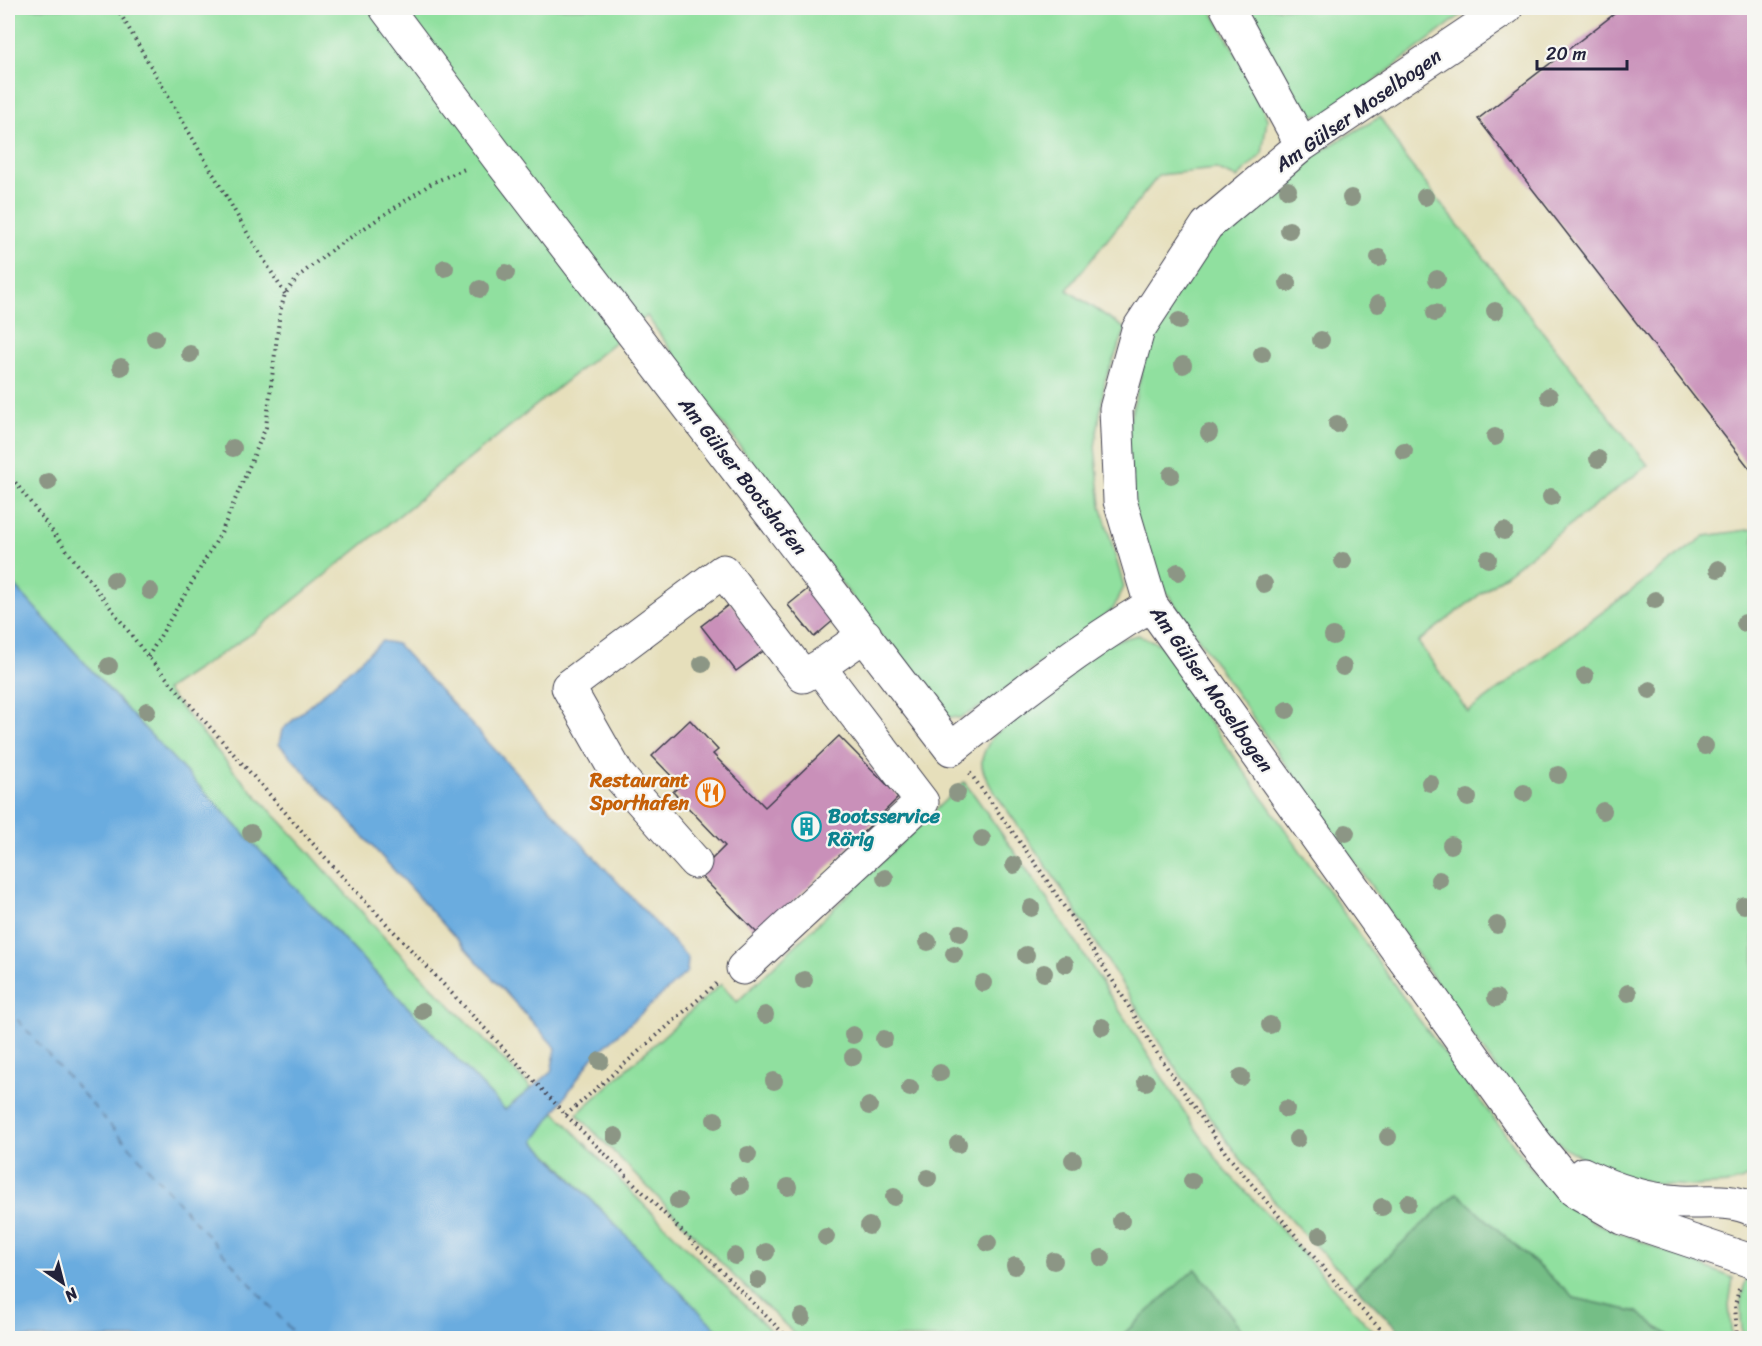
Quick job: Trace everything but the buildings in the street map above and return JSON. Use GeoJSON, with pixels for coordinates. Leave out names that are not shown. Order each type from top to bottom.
{"type":"FeatureCollection","features":[{"type":"Feature","properties":{"kind":"street","name":"Am Gülser Bootshafen"},"geometry":{"type":"LineString","coordinates":[[386,8],[951,749]]}},
{"type":"Feature","properties":{"kind":"street"},"geometry":{"type":"LineString","coordinates":[[1227,8],[1302,145]]}},
{"type":"Feature","properties":{"kind":"street","name":"Am Gülser Moselbogen"},"geometry":{"type":"LineString","coordinates":[[1506,8],[1302,145],[1199,223],[1138,330],[1116,409],[1120,501],[1150,605],[1536,1144],[1574,1190],[1623,1218],[1755,1262]]}},
{"type":"Feature","properties":{"kind":"street"},"geometry":{"type":"LineString","coordinates":[[695,862],[618,775],[568,687],[723,571],[803,676],[865,635]]}},
{"type":"Feature","properties":{"kind":"street"},"geometry":{"type":"LineString","coordinates":[[951,749],[1109,630],[1150,605]]}},
{"type":"Feature","properties":{"kind":"street"},"geometry":{"type":"LineString","coordinates":[[743,968],[922,802],[819,667]]}},
{"type":"Feature","properties":{"kind":"street","name":"Am Gülser Moselbogen"},"geometry":{"type":"LineString","coordinates":[[1536,1144],[1583,1174],[1630,1194],[1680,1202],[1720,1202],[1755,1210]]}},
{"type":"Feature","properties":{"kind":"street","name":"Am Gülser Moselbogen"},"geometry":{"type":"LineString","coordinates":[[1720,1202],[1755,1185]]}},
{"type":"Feature","properties":{"kind":"path"},"geometry":{"type":"LineString","coordinates":[[117,8],[285,294]]}},
{"type":"Feature","properties":{"kind":"path"},"geometry":{"type":"LineString","coordinates":[[148,657],[221,533],[266,427],[280,312],[285,294],[299,276],[333,249],[432,183],[466,168],[500,160]]}},
{"type":"Feature","properties":{"kind":"path"},"geometry":{"type":"LineString","coordinates":[[8,473],[148,657],[338,872],[562,1111],[788,1338]]}},
{"type":"Feature","properties":{"kind":"path"},"geometry":{"type":"LineString","coordinates":[[951,749],[980,785],[1038,867],[1117,987],[1155,1050],[1227,1155],[1337,1284],[1389,1338]]}},
{"type":"Feature","properties":{"kind":"path"},"geometry":{"type":"LineString","coordinates":[[566,1115],[718,981],[743,968]]}},
{"type":"Feature","properties":{"kind":"green space"},"geometry":{"type":"Polygon","coordinates":[[[8,8],[1210,8],[1252,81],[1267,119],[1262,154],[1237,178],[1216,169],[1159,175],[1067,290],[1126,329],[1105,380],[1095,447],[1101,505],[1124,587],[1113,609],[986,704],[960,718],[942,716],[929,701],[723,424],[647,316],[253,633],[166,690],[240,778],[383,936],[531,1088],[505,1110],[130,713],[8,578],[8,8]]]}},
{"type":"Feature","properties":{"kind":"green space"},"geometry":{"type":"Polygon","coordinates":[[[1245,8],[1470,8],[1327,115],[1301,116],[1245,8]]]}},
{"type":"Feature","properties":{"kind":"green space"},"geometry":{"type":"Polygon","coordinates":[[[1380,117],[1406,159],[1648,465],[1418,642],[1468,712],[1705,536],[1754,529],[1754,1173],[1743,1180],[1729,1184],[1693,1186],[1657,1184],[1610,1173],[1565,1148],[1535,1123],[1162,586],[1136,520],[1126,435],[1153,326],[1203,248],[1276,180],[1380,117]]]}},
{"type":"Feature","properties":{"kind":"green space"},"geometry":{"type":"Polygon","coordinates":[[[1138,635],[1162,645],[1193,679],[1192,697],[1417,1017],[1541,1181],[1593,1222],[1733,1278],[1729,1305],[1732,1338],[1672,1338],[1637,1312],[1574,1298],[1457,1193],[1355,1286],[1307,1238],[1273,1199],[1235,1152],[1185,1082],[1060,886],[991,787],[982,767],[983,757],[992,737],[1107,643],[1138,635]]]}},
{"type":"Feature","properties":{"kind":"green space"},"geometry":{"type":"Polygon","coordinates":[[[964,782],[1030,874],[1224,1169],[1379,1338],[1248,1338],[1195,1270],[1119,1338],[799,1338],[735,1277],[577,1114],[721,984],[737,1002],[964,782]]]}},
{"type":"Feature","properties":{"kind":"green space"},"geometry":{"type":"Polygon","coordinates":[[[554,1111],[635,1196],[778,1338],[725,1338],[704,1318],[550,1156],[533,1141],[554,1111]]]}},
{"type":"Feature","properties":{"kind":"green space"},"geometry":{"type":"Polygon","coordinates":[[[1457,1193],[1574,1298],[1637,1312],[1672,1338],[1407,1338],[1355,1286],[1457,1193]]]}},
{"type":"Feature","properties":{"kind":"green space"},"geometry":{"type":"Polygon","coordinates":[[[1195,1269],[1248,1338],[1119,1338],[1195,1269]]]}},
{"type":"Feature","properties":{"kind":"green space"},"geometry":{"type":"Polygon","coordinates":[[[1749,1272],[1754,1278],[1754,1338],[1743,1338],[1741,1305],[1749,1272]]]}},
{"type":"Feature","properties":{"kind":"water"},"geometry":{"type":"Polygon","coordinates":[[[8,578],[130,713],[505,1110],[551,1072],[556,1048],[279,744],[282,730],[382,641],[397,644],[688,958],[687,972],[592,1058],[534,1141],[725,1338],[8,1338],[8,578]]]}},
{"type":"Feature","properties":{"kind":"ferry route"},"geometry":{"type":"LineString","coordinates":[[8,1009],[298,1338]]}},
{"type":"Feature","properties":{"kind":"place","name":"Restaurant Sporthafen"},"geometry":{"type":"Point","coordinates":[710,792]}},
{"type":"Feature","properties":{"kind":"place","name":"Bootsservice Rörig"},"geometry":{"type":"Point","coordinates":[807,827]}}]}
